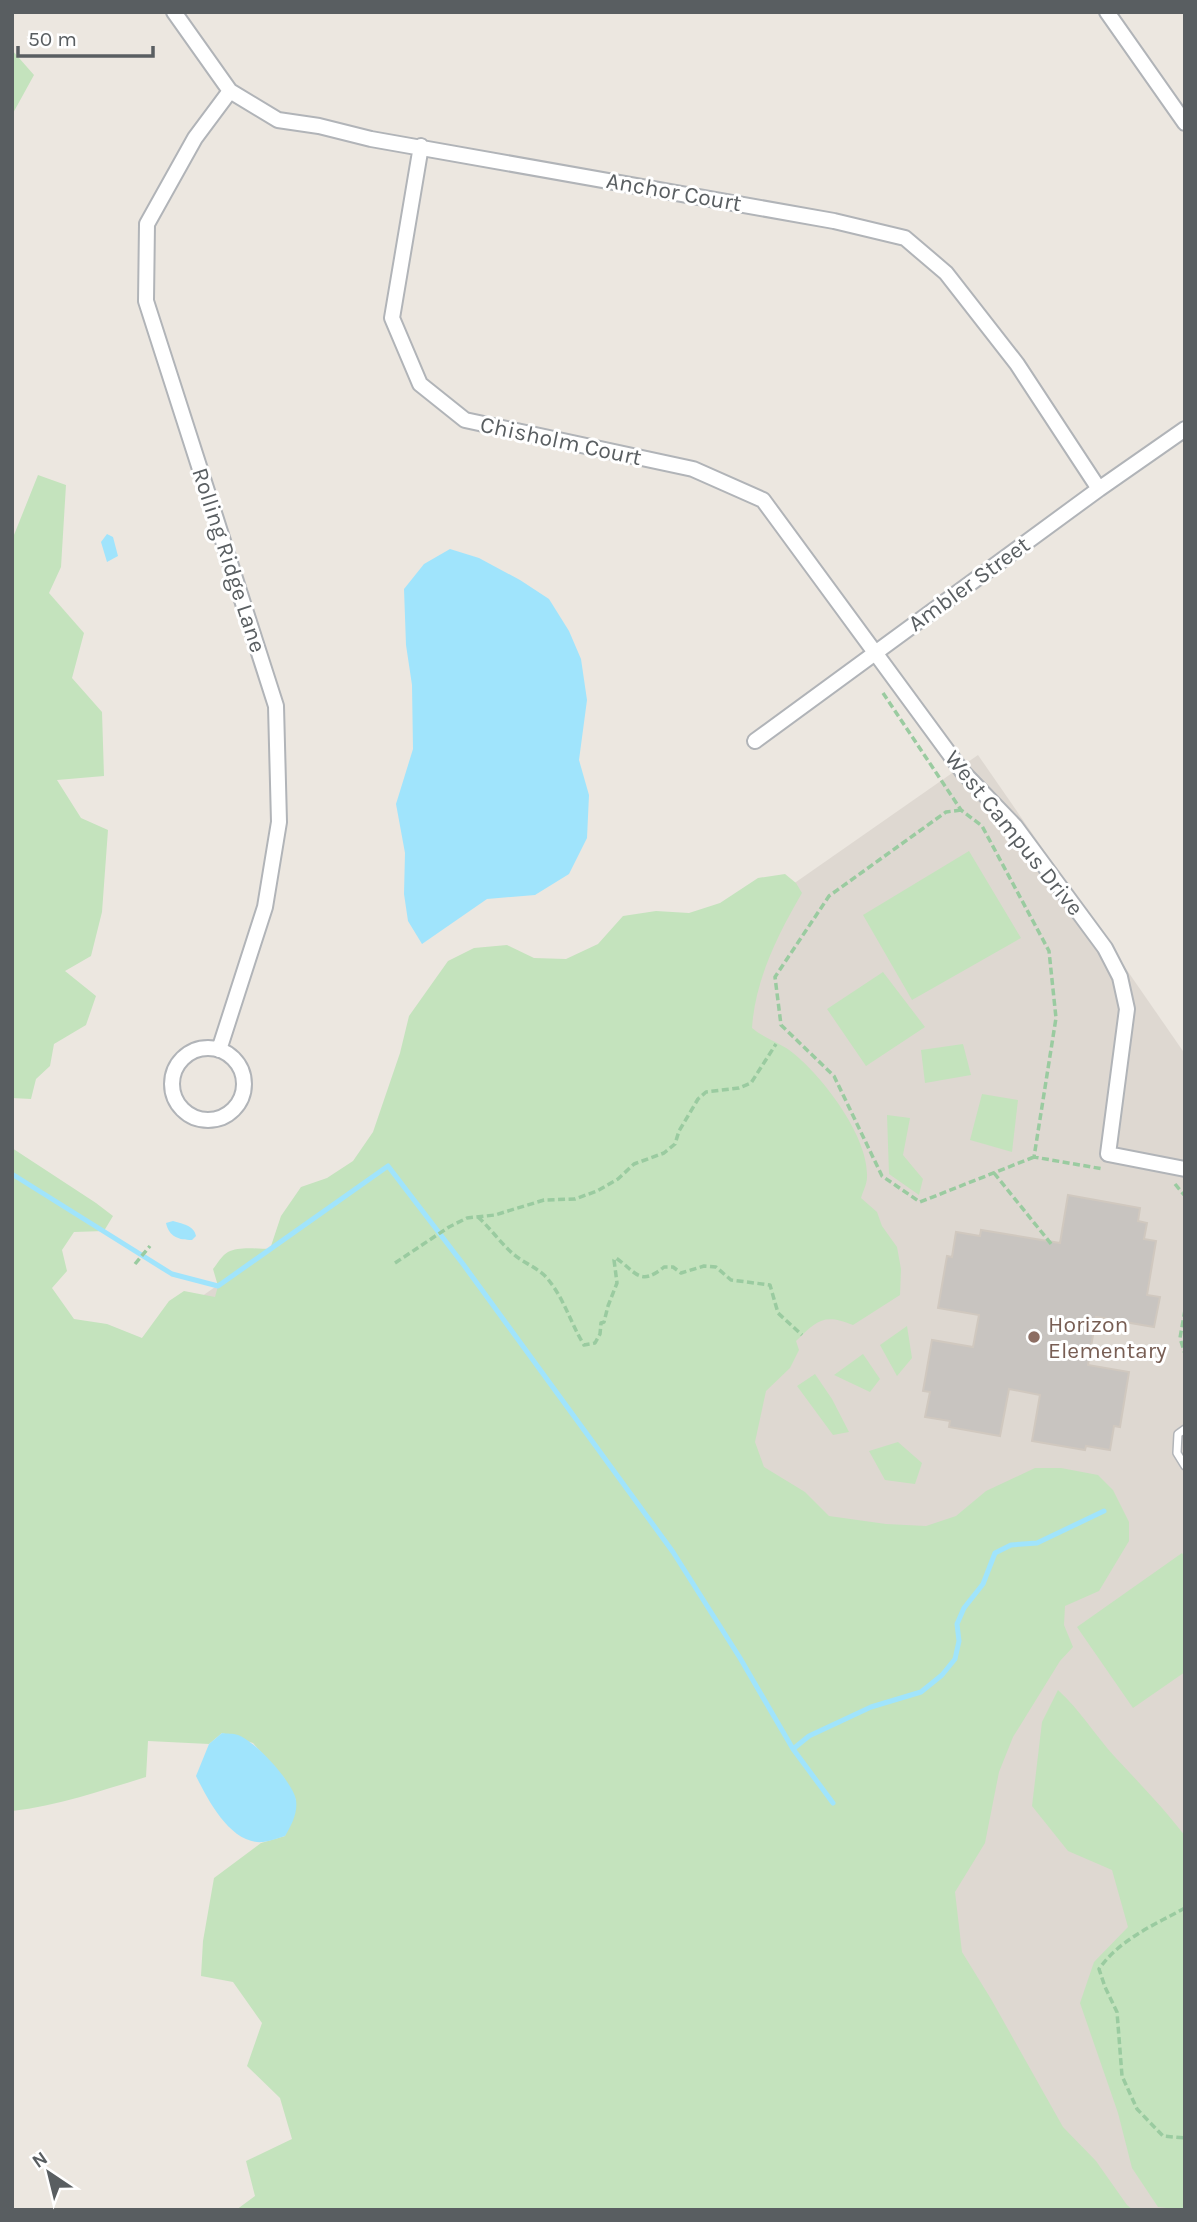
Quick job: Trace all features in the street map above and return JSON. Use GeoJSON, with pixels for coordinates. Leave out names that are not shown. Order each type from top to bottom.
{"type":"FeatureCollection","features":[{"type":"Feature","properties":{"kind":"street","name":"Anchor Court"},"geometry":{"type":"LineString","coordinates":[[174,12],[230,91],[278,120],[834,221],[905,238],[946,273],[1017,364],[1099,489]]}},
{"type":"Feature","properties":{"kind":"street"},"geometry":{"type":"LineString","coordinates":[[1107,12],[1185,123]]}},
{"type":"Feature","properties":{"kind":"street","name":"Rolling Ridge Lane"},"geometry":{"type":"LineString","coordinates":[[219,1050],[267,895],[279,821],[276,706],[146,301],[147,224],[195,138],[230,91]]}},
{"type":"Feature","properties":{"kind":"street","name":"Chisholm Court"},"geometry":{"type":"LineString","coordinates":[[421,146],[392,318],[420,384],[465,420],[693,469],[763,500],[875,654]]}},
{"type":"Feature","properties":{"kind":"street","name":"Ambler Street"},"geometry":{"type":"LineString","coordinates":[[755,741],[1185,429]]}},
{"type":"Feature","properties":{"kind":"street","name":"West Campus Drive"},"geometry":{"type":"LineString","coordinates":[[875,654],[962,771],[1015,826],[1105,948],[1120,978],[1127,1009],[1108,1154],[1185,1169]]}},
{"type":"Feature","properties":{"kind":"street"},"geometry":{"type":"LineString","coordinates":[[207,1048],[219,1050],[229,1055],[243,1073],[242,1096],[236,1106],[217,1119],[194,1117],[184,1111],[172,1090],[177,1066],[184,1057],[195,1051],[207,1048]]}},
{"type":"Feature","properties":{"kind":"lane"},"geometry":{"type":"LineString","coordinates":[[1185,1429],[1178,1434],[1177,1453],[1185,1466]]}},
{"type":"Feature","properties":{"kind":"path"},"geometry":{"type":"LineString","coordinates":[[882,691],[961,810],[982,826],[1049,951],[1056,1018],[1034,1157]]}},
{"type":"Feature","properties":{"kind":"path"},"geometry":{"type":"LineString","coordinates":[[961,810],[946,812],[829,896],[775,977],[781,1025],[834,1076],[882,1176],[920,1202],[1034,1157],[1116,1172]]}},
{"type":"Feature","properties":{"kind":"path"},"geometry":{"type":"LineString","coordinates":[[395,1263],[434,1236],[467,1218],[495,1215],[544,1199],[575,1199],[618,1179],[634,1164],[664,1153],[675,1144],[679,1131],[698,1099],[706,1093],[739,1088],[751,1083],[776,1044]]}},
{"type":"Feature","properties":{"kind":"path"},"geometry":{"type":"LineString","coordinates":[[994,1173],[1052,1245]]}},
{"type":"Feature","properties":{"kind":"path"},"geometry":{"type":"LineString","coordinates":[[1170,1181],[1185,1196]]}},
{"type":"Feature","properties":{"kind":"path"},"geometry":{"type":"LineString","coordinates":[[478,1217],[515,1255],[536,1268],[547,1279],[567,1306],[574,1330],[584,1345],[595,1343],[600,1334],[601,1323],[604,1322],[617,1283],[616,1258],[632,1273],[643,1277],[654,1275],[664,1267],[673,1267],[681,1273],[704,1266],[716,1267],[731,1280],[770,1285],[778,1313],[802,1335]]}},
{"type":"Feature","properties":{"kind":"path"},"geometry":{"type":"LineString","coordinates":[[135,1264],[150,1246]]}},
{"type":"Feature","properties":{"kind":"path"},"geometry":{"type":"LineString","coordinates":[[1185,1310],[1180,1338],[1185,1354]]}},
{"type":"Feature","properties":{"kind":"path"},"geometry":{"type":"LineString","coordinates":[[1185,1908],[1136,1934],[1108,1956],[1099,1969],[1117,2012],[1122,2076],[1137,2109],[1163,2136],[1185,2138]]}},
{"type":"Feature","properties":{"kind":"shaded area"},"geometry":{"type":"Polygon","coordinates":[[[978,755],[1185,1054],[1185,2210],[752,2210],[142,1338],[978,755]]]}},
{"type":"Feature","properties":{"kind":"green space"},"geometry":{"type":"Polygon","coordinates":[[[12,50],[34,75],[12,115],[12,50]]]}},
{"type":"Feature","properties":{"kind":"green space"},"geometry":{"type":"Polygon","coordinates":[[[38,475],[66,485],[61,567],[49,593],[84,633],[72,678],[102,712],[104,776],[57,780],[81,818],[108,830],[102,912],[91,956],[65,971],[96,996],[86,1025],[54,1044],[50,1066],[36,1079],[31,1099],[12,1098],[12,540],[38,475]]]}},
{"type":"Feature","properties":{"kind":"green space"},"geometry":{"type":"Polygon","coordinates":[[[969,851],[1021,938],[912,1000],[863,915],[969,851]]]}},
{"type":"Feature","properties":{"kind":"green space"},"geometry":{"type":"Polygon","coordinates":[[[785,874],[796,883],[802,893],[769,958],[758,992],[752,1028],[805,1064],[830,1092],[852,1127],[866,1161],[867,1180],[861,1198],[877,1212],[882,1226],[897,1247],[901,1269],[900,1295],[853,1325],[828,1319],[810,1328],[796,1341],[799,1350],[790,1368],[766,1391],[755,1442],[764,1467],[805,1492],[829,1516],[886,1524],[926,1526],[956,1516],[986,1491],[1035,1468],[1061,1468],[1098,1475],[1113,1490],[1129,1522],[1129,1541],[1099,1591],[1065,1606],[1064,1625],[1073,1647],[1060,1661],[1013,1737],[999,1772],[985,1843],[955,1892],[962,1952],[1063,2127],[1096,2161],[1133,2210],[236,2210],[255,2196],[246,2161],[292,2139],[280,2098],[247,2066],[262,2023],[233,1982],[201,1976],[203,1941],[214,1878],[261,1843],[285,1836],[296,1800],[284,1778],[253,1743],[222,1733],[209,1744],[148,1741],[146,1777],[63,1801],[12,1811],[12,1148],[113,1216],[104,1231],[74,1232],[62,1250],[67,1271],[52,1288],[74,1319],[107,1324],[142,1338],[169,1301],[184,1291],[215,1297],[218,1286],[213,1269],[224,1255],[238,1249],[270,1249],[281,1216],[301,1187],[327,1178],[353,1161],[373,1132],[400,1053],[409,1016],[448,961],[474,948],[507,945],[534,958],[566,959],[598,944],[623,916],[656,911],[689,913],[720,903],[758,878],[785,874]]]}},
{"type":"Feature","properties":{"kind":"green space"},"geometry":{"type":"Polygon","coordinates":[[[883,972],[925,1027],[866,1066],[827,1009],[883,972]]]}},
{"type":"Feature","properties":{"kind":"green space"},"geometry":{"type":"Polygon","coordinates":[[[963,1044],[971,1075],[925,1083],[921,1050],[963,1044]]]}},
{"type":"Feature","properties":{"kind":"green space"},"geometry":{"type":"Polygon","coordinates":[[[982,1094],[1018,1100],[1012,1152],[970,1140],[982,1094]]]}},
{"type":"Feature","properties":{"kind":"green space"},"geometry":{"type":"Polygon","coordinates":[[[887,1115],[910,1118],[903,1155],[923,1179],[919,1195],[889,1174],[887,1115]]]}},
{"type":"Feature","properties":{"kind":"green space"},"geometry":{"type":"Polygon","coordinates":[[[907,1326],[912,1358],[897,1376],[880,1345],[907,1326]]]}},
{"type":"Feature","properties":{"kind":"green space"},"geometry":{"type":"Polygon","coordinates":[[[863,1354],[880,1379],[870,1392],[834,1375],[863,1354]]]}},
{"type":"Feature","properties":{"kind":"green space"},"geometry":{"type":"Polygon","coordinates":[[[815,1374],[849,1432],[833,1435],[797,1386],[815,1374]]]}},
{"type":"Feature","properties":{"kind":"green space"},"geometry":{"type":"Polygon","coordinates":[[[898,1442],[922,1463],[915,1484],[885,1480],[869,1451],[898,1442]]]}},
{"type":"Feature","properties":{"kind":"green space"},"geometry":{"type":"Polygon","coordinates":[[[1182,1553],[1185,1558],[1185,1672],[1133,1708],[1077,1627],[1182,1553]]]}},
{"type":"Feature","properties":{"kind":"green space"},"geometry":{"type":"Polygon","coordinates":[[[1058,1690],[1185,1836],[1185,2210],[1158,2207],[1132,2168],[1118,2113],[1080,2003],[1094,1962],[1128,1927],[1112,1870],[1068,1851],[1032,1806],[1042,1722],[1058,1690]]]}},
{"type":"Feature","properties":{"kind":"water"},"geometry":{"type":"Polygon","coordinates":[[[107,534],[113,537],[118,556],[107,562],[101,542],[107,534]]]}},
{"type":"Feature","properties":{"kind":"water"},"geometry":{"type":"Polygon","coordinates":[[[450,549],[479,558],[549,599],[569,631],[581,659],[587,700],[579,760],[589,795],[587,838],[569,874],[535,895],[487,899],[422,944],[408,921],[404,894],[405,853],[396,804],[413,749],[412,685],[406,645],[404,589],[424,564],[450,549]]]}},
{"type":"Feature","properties":{"kind":"water"},"geometry":{"type":"Polygon","coordinates":[[[173,1221],[190,1227],[196,1236],[192,1240],[175,1237],[166,1223],[173,1221]]]}},
{"type":"Feature","properties":{"kind":"water"},"geometry":{"type":"Polygon","coordinates":[[[222,1733],[238,1735],[254,1745],[288,1783],[296,1800],[296,1810],[285,1836],[263,1842],[251,1841],[241,1836],[222,1819],[207,1797],[196,1776],[209,1744],[222,1733]]]}},
{"type":"Feature","properties":{"kind":"building"},"geometry":{"type":"Polygon","coordinates":[[[1068,1195],[1140,1208],[1138,1221],[1147,1223],[1144,1239],[1156,1241],[1147,1295],[1160,1297],[1154,1327],[1096,1317],[1088,1365],[1129,1372],[1120,1427],[1114,1426],[1110,1450],[1086,1446],[1085,1450],[1032,1441],[1040,1395],[1009,1389],[1000,1436],[949,1427],[950,1421],[925,1417],[930,1392],[923,1391],[932,1340],[973,1347],[979,1315],[938,1308],[947,1256],[952,1257],[956,1232],[980,1236],[981,1230],[1060,1243],[1068,1195]]]}},
{"type":"Feature","properties":{"kind":"waterway"},"geometry":{"type":"LineString","coordinates":[[12,1174],[172,1274],[218,1286],[388,1166],[463,1264],[673,1552],[793,1749],[833,1803]]}},
{"type":"Feature","properties":{"kind":"waterway"},"geometry":{"type":"LineString","coordinates":[[793,1749],[809,1736],[871,1707],[921,1692],[942,1675],[955,1659],[959,1641],[957,1624],[964,1608],[983,1584],[995,1553],[1011,1545],[1037,1543],[1104,1511]]}},
{"type":"Feature","properties":{"kind":"place","name":"Horizon Elementary"},"geometry":{"type":"Point","coordinates":[1034,1337]}}]}
